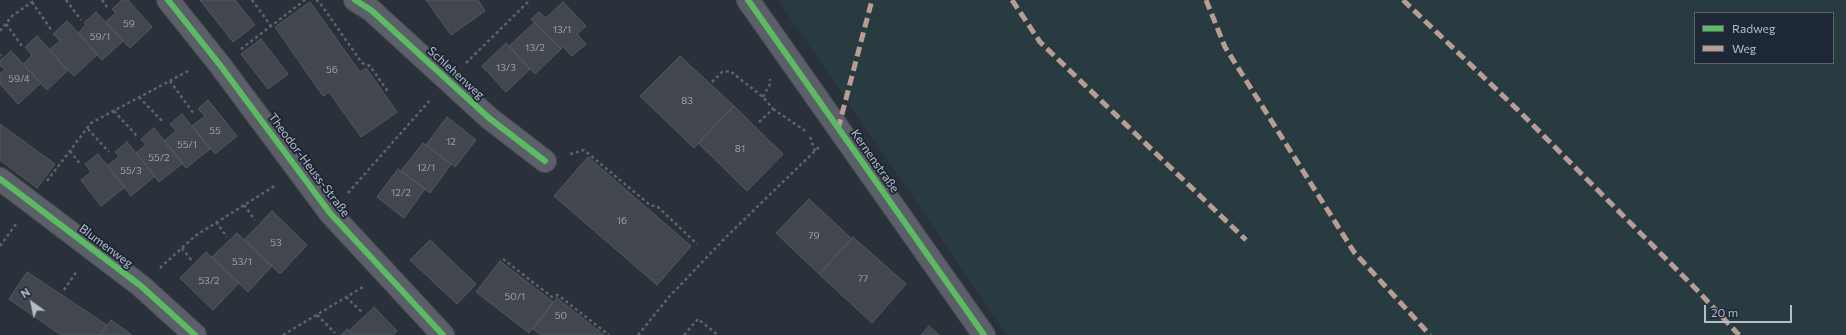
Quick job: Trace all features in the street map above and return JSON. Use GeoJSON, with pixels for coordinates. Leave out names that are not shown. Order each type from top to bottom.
{"type":"FeatureCollection","features":[{"type":"Feature","properties":{"kind":"street","name":"Theodor-Heuss-Straße"},"geometry":{"type":"LineString","coordinates":[[168,0],[217,61],[330,213],[443,335]]}},
{"type":"Feature","properties":{"kind":"street","name":"Schlehenweg"},"geometry":{"type":"LineString","coordinates":[[355,0],[371,10],[489,118],[545,161]]}},
{"type":"Feature","properties":{"kind":"street","name":"Kernenstraße"},"geometry":{"type":"LineString","coordinates":[[748,0],[984,335]]}},
{"type":"Feature","properties":{"kind":"street","name":"Blumenweg"},"geometry":{"type":"LineString","coordinates":[[0,179],[141,286],[195,335]]}},
{"type":"Feature","properties":{"kind":"path"},"geometry":{"type":"LineString","coordinates":[[66,0],[81,20]]}},
{"type":"Feature","properties":{"kind":"path"},"geometry":{"type":"LineString","coordinates":[[102,0],[106,7]]}},
{"type":"Feature","properties":{"kind":"path"},"geometry":{"type":"LineString","coordinates":[[252,0],[270,26]]}},
{"type":"Feature","properties":{"kind":"path"},"geometry":{"type":"LineString","coordinates":[[31,202],[88,129],[91,123],[170,81],[217,61],[270,26],[305,0]]}},
{"type":"Feature","properties":{"kind":"path"},"geometry":{"type":"LineString","coordinates":[[316,0],[320,3],[362,63],[370,66],[389,93]]}},
{"type":"Feature","properties":{"kind":"path"},"geometry":{"type":"LineString","coordinates":[[330,213],[447,81],[530,0]]}},
{"type":"Feature","properties":{"kind":"path"},"geometry":{"type":"LineString","coordinates":[[0,31],[12,16],[34,1],[52,31]]}},
{"type":"Feature","properties":{"kind":"path"},"geometry":{"type":"LineString","coordinates":[[6,24],[22,46]]}},
{"type":"Feature","properties":{"kind":"path"},"geometry":{"type":"LineString","coordinates":[[712,82],[722,72],[730,71],[763,97],[773,109],[809,133]]}},
{"type":"Feature","properties":{"kind":"path"},"geometry":{"type":"LineString","coordinates":[[170,81],[194,114]]}},
{"type":"Feature","properties":{"kind":"path"},"geometry":{"type":"LineString","coordinates":[[139,97],[164,123]]}},
{"type":"Feature","properties":{"kind":"path"},"geometry":{"type":"LineString","coordinates":[[758,123],[773,109]]}},
{"type":"Feature","properties":{"kind":"path"},"geometry":{"type":"LineString","coordinates":[[114,111],[137,136]]}},
{"type":"Feature","properties":{"kind":"path"},"geometry":{"type":"LineString","coordinates":[[88,129],[109,152]]}},
{"type":"Feature","properties":{"kind":"path"},"geometry":{"type":"LineString","coordinates":[[639,335],[669,297],[726,237],[838,129]]}},
{"type":"Feature","properties":{"kind":"path"},"geometry":{"type":"LineString","coordinates":[[545,161],[584,150],[650,206],[658,207],[697,244]]}},
{"type":"Feature","properties":{"kind":"path"},"geometry":{"type":"LineString","coordinates":[[70,151],[82,165]]}},
{"type":"Feature","properties":{"kind":"path"},"geometry":{"type":"LineString","coordinates":[[141,286],[195,236],[299,170]]}},
{"type":"Feature","properties":{"kind":"path"},"geometry":{"type":"LineString","coordinates":[[244,205],[255,220]]}},
{"type":"Feature","properties":{"kind":"path"},"geometry":{"type":"LineString","coordinates":[[216,222],[227,237]]}},
{"type":"Feature","properties":{"kind":"path"},"geometry":{"type":"LineString","coordinates":[[182,248],[192,260]]}},
{"type":"Feature","properties":{"kind":"path"},"geometry":{"type":"LineString","coordinates":[[503,259],[552,297],[558,295],[610,335]]}},
{"type":"Feature","properties":{"kind":"path"},"geometry":{"type":"LineString","coordinates":[[284,335],[288,334],[386,273]]}},
{"type":"Feature","properties":{"kind":"path"},"geometry":{"type":"LineString","coordinates":[[346,297],[363,312]]}},
{"type":"Feature","properties":{"kind":"path"},"geometry":{"type":"LineString","coordinates":[[317,315],[335,333]]}},
{"type":"Feature","properties":{"kind":"path"},"geometry":{"type":"LineString","coordinates":[[684,335],[698,319],[718,335]]}},
{"type":"Feature","properties":{"kind":"green space"},"geometry":{"type":"Polygon","coordinates":[[[778,0],[1846,0],[1846,335],[1007,335],[778,0]]]}},
{"type":"Feature","properties":{"kind":"building"},"geometry":{"type":"Polygon","coordinates":[[[122,0],[128,0],[152,27],[130,48],[105,22],[116,13],[112,9],[122,0]]]}},
{"type":"Feature","properties":{"kind":"building"},"geometry":{"type":"Polygon","coordinates":[[[200,0],[235,0],[255,25],[233,42],[200,0]]]}},
{"type":"Feature","properties":{"kind":"building"},"geometry":{"type":"Polygon","coordinates":[[[426,0],[478,0],[485,11],[451,35],[426,0]]]}},
{"type":"Feature","properties":{"kind":"building"},"geometry":{"type":"Polygon","coordinates":[[[310,2],[360,72],[366,68],[397,112],[361,137],[329,92],[323,96],[275,27],[310,2]]]}},
{"type":"Feature","properties":{"kind":"building"},"geometry":{"type":"Polygon","coordinates":[[[563,2],[586,26],[577,34],[586,44],[572,56],[563,47],[561,49],[531,19],[539,12],[546,18],[563,2]]]}},
{"type":"Feature","properties":{"kind":"building"},"geometry":{"type":"Polygon","coordinates":[[[96,12],[123,41],[102,60],[78,33],[86,25],[84,23],[96,12]]]}},
{"type":"Feature","properties":{"kind":"building"},"geometry":{"type":"Polygon","coordinates":[[[67,21],[98,54],[74,76],[49,50],[60,41],[53,34],[67,21]]]}},
{"type":"Feature","properties":{"kind":"building"},"geometry":{"type":"Polygon","coordinates":[[[535,22],[561,49],[535,74],[509,46],[535,22]]]}},
{"type":"Feature","properties":{"kind":"building"},"geometry":{"type":"Polygon","coordinates":[[[37,36],[68,70],[47,90],[23,64],[32,55],[25,47],[37,36]]]}},
{"type":"Feature","properties":{"kind":"building"},"geometry":{"type":"Polygon","coordinates":[[[261,39],[288,74],[268,89],[241,54],[261,39]]]}},
{"type":"Feature","properties":{"kind":"building"},"geometry":{"type":"Polygon","coordinates":[[[506,43],[530,69],[506,92],[482,66],[506,43]]]}},
{"type":"Feature","properties":{"kind":"building"},"geometry":{"type":"Polygon","coordinates":[[[11,51],[41,83],[18,104],[0,84],[0,74],[5,70],[0,65],[0,61],[11,51]]]}},
{"type":"Feature","properties":{"kind":"building"},"geometry":{"type":"Polygon","coordinates":[[[680,56],[734,106],[694,148],[640,96],[680,56]]]}},
{"type":"Feature","properties":{"kind":"building"},"geometry":{"type":"Polygon","coordinates":[[[208,100],[237,136],[215,154],[192,126],[205,116],[198,109],[208,100]]]}},
{"type":"Feature","properties":{"kind":"building"},"geometry":{"type":"Polygon","coordinates":[[[734,106],[783,154],[747,191],[698,143],[734,106]]]}},
{"type":"Feature","properties":{"kind":"building"},"geometry":{"type":"Polygon","coordinates":[[[182,114],[210,149],[186,168],[164,141],[176,131],[170,124],[182,114]]]}},
{"type":"Feature","properties":{"kind":"building"},"geometry":{"type":"Polygon","coordinates":[[[447,117],[476,140],[455,167],[426,145],[447,117]]]}},
{"type":"Feature","properties":{"kind":"building"},"geometry":{"type":"Polygon","coordinates":[[[0,124],[55,164],[37,188],[0,160],[0,124]]]}},
{"type":"Feature","properties":{"kind":"building"},"geometry":{"type":"Polygon","coordinates":[[[154,128],[183,163],[159,182],[136,153],[146,145],[141,139],[154,128]]]}},
{"type":"Feature","properties":{"kind":"building"},"geometry":{"type":"Polygon","coordinates":[[[127,142],[155,176],[131,196],[107,166],[119,157],[115,152],[127,142]]]}},
{"type":"Feature","properties":{"kind":"building"},"geometry":{"type":"Polygon","coordinates":[[[423,143],[451,164],[430,193],[401,171],[423,143]]]}},
{"type":"Feature","properties":{"kind":"building"},"geometry":{"type":"Polygon","coordinates":[[[98,154],[125,187],[101,206],[81,180],[91,172],[85,164],[98,154]]]}},
{"type":"Feature","properties":{"kind":"building"},"geometry":{"type":"Polygon","coordinates":[[[588,157],[691,246],[657,285],[554,196],[588,157]]]}},
{"type":"Feature","properties":{"kind":"building"},"geometry":{"type":"Polygon","coordinates":[[[398,169],[425,189],[404,218],[377,197],[398,169]]]}},
{"type":"Feature","properties":{"kind":"building"},"geometry":{"type":"Polygon","coordinates":[[[809,199],[852,239],[819,274],[776,233],[809,199]]]}},
{"type":"Feature","properties":{"kind":"building"},"geometry":{"type":"Polygon","coordinates":[[[272,211],[307,245],[280,274],[244,240],[272,211]]]}},
{"type":"Feature","properties":{"kind":"building"},"geometry":{"type":"Polygon","coordinates":[[[237,233],[272,266],[248,292],[212,257],[237,233]]]}},
{"type":"Feature","properties":{"kind":"building"},"geometry":{"type":"Polygon","coordinates":[[[853,237],[906,284],[872,323],[819,274],[853,237]]]}},
{"type":"Feature","properties":{"kind":"building"},"geometry":{"type":"Polygon","coordinates":[[[430,240],[476,284],[457,304],[410,260],[430,240]]]}},
{"type":"Feature","properties":{"kind":"building"},"geometry":{"type":"Polygon","coordinates":[[[206,252],[239,283],[213,310],[180,278],[206,252]]]}},
{"type":"Feature","properties":{"kind":"building"},"geometry":{"type":"Polygon","coordinates":[[[500,261],[553,302],[529,333],[476,292],[500,261]]]}},
{"type":"Feature","properties":{"kind":"building"},"geometry":{"type":"Polygon","coordinates":[[[27,272],[107,325],[100,335],[61,335],[9,299],[27,272]]]}},
{"type":"Feature","properties":{"kind":"building"},"geometry":{"type":"Polygon","coordinates":[[[557,298],[604,335],[541,335],[533,329],[557,298]]]}},
{"type":"Feature","properties":{"kind":"building"},"geometry":{"type":"Polygon","coordinates":[[[374,307],[397,331],[393,335],[352,335],[349,331],[374,307]]]}},
{"type":"Feature","properties":{"kind":"building"},"geometry":{"type":"Polygon","coordinates":[[[111,320],[132,335],[100,335],[111,320]]]}},
{"type":"Feature","properties":{"kind":"building"},"geometry":{"type":"Polygon","coordinates":[[[929,326],[939,335],[921,335],[929,326]]]}},
{"type":"Feature","properties":{"kind":"building"},"geometry":{"type":"Polygon","coordinates":[[[347,329],[352,335],[341,335],[347,329]]]}},
{"type":"Feature","properties":{"kind":"marked path"},"geometry":{"type":"LineString","coordinates":[[838,129],[872,0]]}},
{"type":"Feature","properties":{"kind":"marked path"},"geometry":{"type":"LineString","coordinates":[[1012,0],[1040,42],[1246,240]]}},
{"type":"Feature","properties":{"kind":"marked path"},"geometry":{"type":"LineString","coordinates":[[1206,0],[1225,47],[1354,252],[1430,335]]}},
{"type":"Feature","properties":{"kind":"marked path"},"geometry":{"type":"LineString","coordinates":[[1403,0],[1521,113],[1697,290],[1739,335]]}},
{"type":"Feature","properties":{"kind":"cycle path"},"geometry":{"type":"LineString","coordinates":[[168,0],[220,65],[330,213],[443,335]]}},
{"type":"Feature","properties":{"kind":"cycle path"},"geometry":{"type":"LineString","coordinates":[[355,0],[371,10],[489,118],[545,161]]}},
{"type":"Feature","properties":{"kind":"cycle path"},"geometry":{"type":"LineString","coordinates":[[748,0],[984,335]]}},
{"type":"Feature","properties":{"kind":"cycle path"},"geometry":{"type":"LineString","coordinates":[[0,179],[141,286],[195,335]]}}]}
